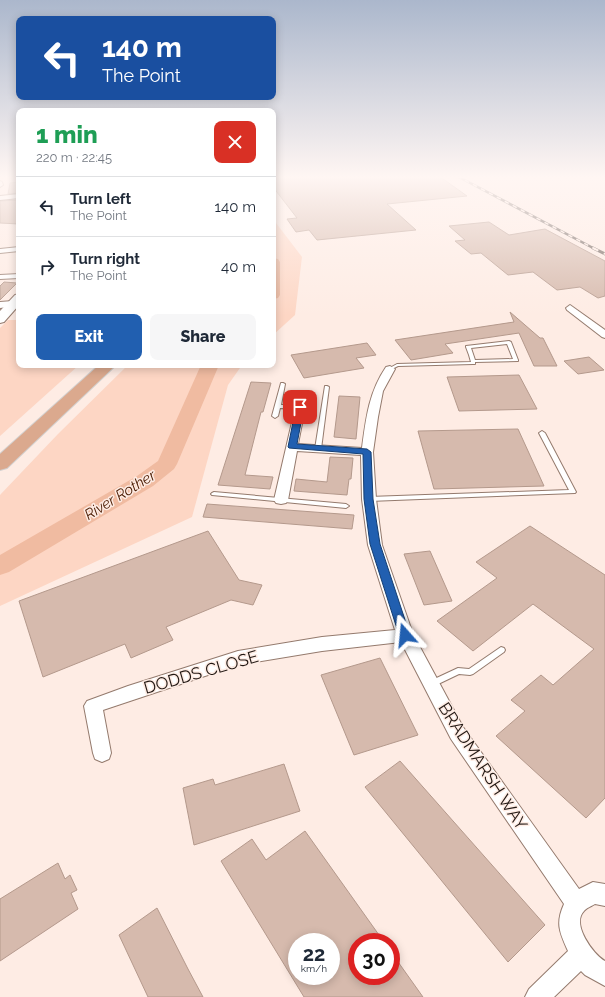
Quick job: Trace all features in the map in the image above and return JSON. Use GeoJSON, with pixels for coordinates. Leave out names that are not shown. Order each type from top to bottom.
{"type":"FeatureCollection","features":[{"type":"Feature","properties":{"kind":"main road"},"geometry":{"type":"LineString","coordinates":[[0,449],[91,368]]}},
{"type":"Feature","properties":{"kind":"main road"},"geometry":{"type":"LineString","coordinates":[[0,464],[105,368]]}},
{"type":"Feature","properties":{"kind":"street"},"geometry":{"type":"LineString","coordinates":[[0,251],[16,249]]}},
{"type":"Feature","properties":{"kind":"street"},"geometry":{"type":"LineString","coordinates":[[0,277],[16,276]]}},
{"type":"Feature","properties":{"kind":"street"},"geometry":{"type":"LineString","coordinates":[[0,318],[13,304]]}},
{"type":"Feature","properties":{"kind":"street"},"geometry":{"type":"LineString","coordinates":[[570,308],[605,335]]}},
{"type":"Feature","properties":{"kind":"street","name":"BRADMARSH WAY"},"geometry":{"type":"LineString","coordinates":[[390,369],[378,391],[367,452],[369,499],[375,544],[405,635],[458,733],[576,903]]}},
{"type":"Feature","properties":{"kind":"street"},"geometry":{"type":"LineString","coordinates":[[281,500],[301,402]]}},
{"type":"Feature","properties":{"kind":"street"},"geometry":{"type":"LineString","coordinates":[[292,447],[367,452]]}},
{"type":"Feature","properties":{"kind":"street","name":"DODDS CLOSE"},"geometry":{"type":"LineString","coordinates":[[102,753],[93,706],[128,693],[238,658],[322,644],[405,635]]}},
{"type":"Feature","properties":{"kind":"street"},"geometry":{"type":"LineString","coordinates":[[605,895],[593,893],[576,903],[570,916],[570,929],[581,955],[593,967],[605,974]]}},
{"type":"Feature","properties":{"kind":"street"},"geometry":{"type":"LineString","coordinates":[[538,997],[581,955]]}},
{"type":"Feature","properties":{"kind":"lane"},"geometry":{"type":"LineString","coordinates":[[390,369],[397,364],[473,363],[473,361],[516,360],[508,342],[468,347],[474,357],[473,361]]}},
{"type":"Feature","properties":{"kind":"lane"},"geometry":{"type":"LineString","coordinates":[[275,416],[283,384]]}},
{"type":"Feature","properties":{"kind":"lane"},"geometry":{"type":"LineString","coordinates":[[318,449],[327,387]]}},
{"type":"Feature","properties":{"kind":"lane"},"geometry":{"type":"LineString","coordinates":[[278,406],[301,402]]}},
{"type":"Feature","properties":{"kind":"lane"},"geometry":{"type":"LineString","coordinates":[[369,499],[573,492],[542,433]]}},
{"type":"Feature","properties":{"kind":"lane"},"geometry":{"type":"LineString","coordinates":[[214,494],[346,506]]}},
{"type":"Feature","properties":{"kind":"lane"},"geometry":{"type":"LineString","coordinates":[[431,684],[458,670],[470,672],[501,650]]}},
{"type":"Feature","properties":{"kind":"shaded area"},"geometry":{"type":"Polygon","coordinates":[[[276,223],[302,257],[295,315],[276,332],[276,223]]]}},
{"type":"Feature","properties":{"kind":"shaded area"},"geometry":{"type":"Polygon","coordinates":[[[8,320],[16,320],[16,368],[76,368],[0,436],[0,328],[8,320]]]}},
{"type":"Feature","properties":{"kind":"shaded area"},"geometry":{"type":"Polygon","coordinates":[[[125,368],[240,368],[228,385],[192,517],[0,606],[0,495],[58,434],[125,368]]]}},
{"type":"Feature","properties":{"kind":"building"},"geometry":{"type":"Polygon","coordinates":[[[0,223],[16,223],[16,224],[0,223]]]}},
{"type":"Feature","properties":{"kind":"building"},"geometry":{"type":"Polygon","coordinates":[[[289,223],[408,223],[416,230],[317,240],[309,230],[296,232],[289,223]]]}},
{"type":"Feature","properties":{"kind":"building"},"geometry":{"type":"Polygon","coordinates":[[[490,223],[509,235],[545,229],[605,261],[605,296],[598,298],[580,287],[557,290],[533,272],[508,275],[481,253],[471,254],[455,241],[465,240],[449,226],[490,223]]]}},
{"type":"Feature","properties":{"kind":"building"},"geometry":{"type":"Polygon","coordinates":[[[4,282],[16,283],[0,300],[0,286],[4,282]]]}},
{"type":"Feature","properties":{"kind":"building"},"geometry":{"type":"Polygon","coordinates":[[[510,312],[540,338],[543,338],[557,366],[534,366],[519,333],[445,344],[453,353],[411,360],[395,340],[514,322],[510,312]]]}},
{"type":"Feature","properties":{"kind":"building"},"geometry":{"type":"Polygon","coordinates":[[[367,343],[376,355],[356,358],[364,368],[304,378],[291,355],[367,343]]]}},
{"type":"Feature","properties":{"kind":"building"},"geometry":{"type":"Polygon","coordinates":[[[589,357],[604,370],[578,374],[564,361],[589,357]]]}},
{"type":"Feature","properties":{"kind":"building"},"geometry":{"type":"Polygon","coordinates":[[[519,375],[537,409],[459,411],[447,377],[519,375]]]}},
{"type":"Feature","properties":{"kind":"building"},"geometry":{"type":"Polygon","coordinates":[[[251,382],[271,383],[263,412],[261,412],[245,475],[273,477],[270,489],[218,485],[251,382]]]}},
{"type":"Feature","properties":{"kind":"building"},"geometry":{"type":"Polygon","coordinates":[[[339,396],[360,397],[356,439],[334,437],[339,396]]]}},
{"type":"Feature","properties":{"kind":"building"},"geometry":{"type":"Polygon","coordinates":[[[518,429],[544,486],[434,489],[418,431],[518,429]]]}},
{"type":"Feature","properties":{"kind":"building"},"geometry":{"type":"Polygon","coordinates":[[[330,457],[353,458],[351,479],[349,479],[347,495],[294,491],[296,479],[327,482],[330,457]]]}},
{"type":"Feature","properties":{"kind":"building"},"geometry":{"type":"Polygon","coordinates":[[[207,504],[354,515],[352,529],[203,517],[207,504]]]}},
{"type":"Feature","properties":{"kind":"building"},"geometry":{"type":"Polygon","coordinates":[[[530,526],[605,575],[605,798],[586,818],[496,736],[525,711],[511,700],[541,675],[553,685],[594,649],[533,604],[473,651],[437,621],[497,578],[476,562],[530,526]]]}},
{"type":"Feature","properties":{"kind":"building"},"geometry":{"type":"Polygon","coordinates":[[[208,531],[239,580],[262,585],[253,605],[231,600],[166,627],[173,640],[131,658],[125,644],[43,677],[19,601],[208,531]]]}},
{"type":"Feature","properties":{"kind":"building"},"geometry":{"type":"Polygon","coordinates":[[[430,551],[452,601],[424,605],[404,554],[430,551]]]}},
{"type":"Feature","properties":{"kind":"building"},"geometry":{"type":"Polygon","coordinates":[[[380,658],[418,735],[354,755],[321,675],[380,658]]]}},
{"type":"Feature","properties":{"kind":"building"},"geometry":{"type":"Polygon","coordinates":[[[400,761],[545,925],[508,962],[365,787],[400,761]]]}},
{"type":"Feature","properties":{"kind":"building"},"geometry":{"type":"Polygon","coordinates":[[[284,764],[300,811],[194,845],[183,788],[213,779],[215,785],[284,764]]]}},
{"type":"Feature","properties":{"kind":"building"},"geometry":{"type":"Polygon","coordinates":[[[305,831],[378,933],[348,933],[348,985],[400,985],[400,965],[423,997],[304,997],[297,985],[340,985],[340,933],[288,933],[288,971],[221,861],[252,839],[266,860],[305,831]]]}},
{"type":"Feature","properties":{"kind":"building"},"geometry":{"type":"Polygon","coordinates":[[[58,863],[65,879],[70,875],[77,890],[71,893],[78,909],[0,961],[0,899],[58,863]]]}},
{"type":"Feature","properties":{"kind":"building"},"geometry":{"type":"Polygon","coordinates":[[[157,908],[203,997],[148,997],[119,935],[157,908]]]}},
{"type":"Feature","properties":{"kind":"waterway","name":"River Rother"},"geometry":{"type":"LineString","coordinates":[[0,566],[145,481],[167,464],[209,368]]}},
{"type":"Feature","properties":{"kind":"railway"},"geometry":{"type":"LineString","coordinates":[[545,223],[595,249]]}},
{"type":"Feature","properties":{"kind":"railway"},"geometry":{"type":"LineString","coordinates":[[595,249],[605,254]]}},
{"type":"Feature","properties":{"kind":"route"},"geometry":{"type":"LineString","coordinates":[[300,407],[292,447],[367,452],[369,499],[375,544],[405,635]]}}]}
